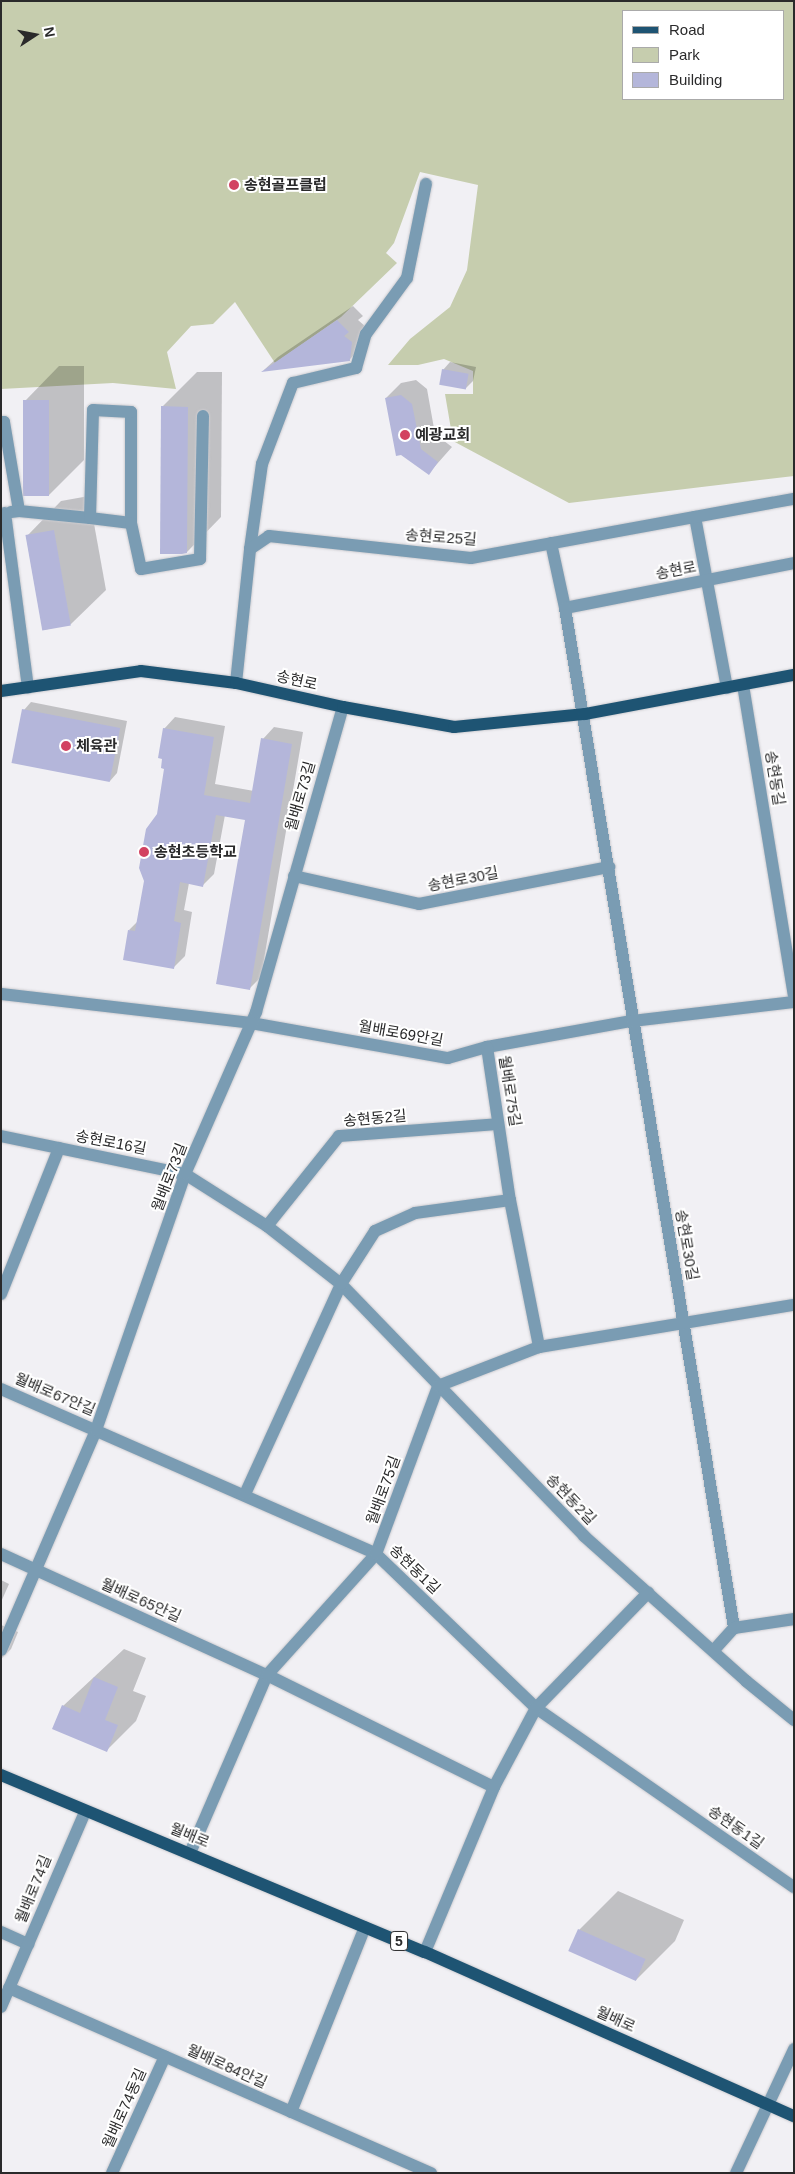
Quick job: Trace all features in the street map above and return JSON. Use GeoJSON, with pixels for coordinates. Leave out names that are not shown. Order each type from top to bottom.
{"type":"FeatureCollection","features":[{"type":"Feature","properties":{"kind":"main road","name":"송현로"},"geometry":{"type":"LineString","coordinates":[[1,691],[141,671],[236,683],[342,707],[454,727],[585,714],[794,675]]}},
{"type":"Feature","properties":{"kind":"main road","name":"월배로"},"geometry":{"type":"LineString","coordinates":[[1,1775],[85,1812],[190,1853],[425,1952],[794,2116]]}},
{"type":"Feature","properties":{"kind":"street"},"geometry":{"type":"LineString","coordinates":[[236,683],[250,549],[262,464],[293,383],[356,368],[366,334],[407,278],[426,184]]}},
{"type":"Feature","properties":{"kind":"street"},"geometry":{"type":"LineString","coordinates":[[90,518],[93,410],[132,412],[131,523],[141,569],[200,559],[203,416]]}},
{"type":"Feature","properties":{"kind":"street"},"geometry":{"type":"LineString","coordinates":[[1,422],[4,422],[19,511]]}},
{"type":"Feature","properties":{"kind":"street","name":"송현로25길"},"geometry":{"type":"LineString","coordinates":[[250,549],[269,536],[471,558],[794,499]]}},
{"type":"Feature","properties":{"kind":"street"},"geometry":{"type":"LineString","coordinates":[[28,686],[3,513],[19,511],[131,523]]}},
{"type":"Feature","properties":{"kind":"street"},"geometry":{"type":"LineString","coordinates":[[695,517],[728,688]]}},
{"type":"Feature","properties":{"kind":"street"},"geometry":{"type":"LineString","coordinates":[[551,543],[585,714]]}},
{"type":"Feature","properties":{"kind":"street","name":"송현로"},"geometry":{"type":"LineString","coordinates":[[565,608],[794,563]]}},
{"type":"Feature","properties":{"kind":"street","name":"송현동길"},"geometry":{"type":"LineString","coordinates":[[743,685],[794,995]]}},
{"type":"Feature","properties":{"kind":"street","name":"월배로73길"},"geometry":{"type":"LineString","coordinates":[[1,1650],[96,1430],[185,1174],[251,1023],[342,707]]}},
{"type":"Feature","properties":{"kind":"street","name":"송현로30길"},"geometry":{"type":"LineString","coordinates":[[585,714],[632,1021],[685,1325],[734,1628]]}},
{"type":"Feature","properties":{"kind":"street","name":"송현로30길"},"geometry":{"type":"LineString","coordinates":[[294,876],[419,904],[609,867]]}},
{"type":"Feature","properties":{"kind":"street","name":"월배로69안길"},"geometry":{"type":"LineString","coordinates":[[1,994],[251,1023],[448,1058],[486,1047],[632,1021],[794,1002]]}},
{"type":"Feature","properties":{"kind":"street","name":"월배로75길"},"geometry":{"type":"LineString","coordinates":[[486,1047],[510,1200],[539,1347]]}},
{"type":"Feature","properties":{"kind":"street","name":"송현동2길"},"geometry":{"type":"LineString","coordinates":[[268,1226],[339,1136],[498,1124]]}},
{"type":"Feature","properties":{"kind":"street","name":"송현로16길"},"geometry":{"type":"LineString","coordinates":[[1,1136],[185,1174]]}},
{"type":"Feature","properties":{"kind":"street","name":"송현로16길"},"geometry":{"type":"LineString","coordinates":[[1,1294],[59,1148]]}},
{"type":"Feature","properties":{"kind":"street","name":"송현동2길"},"geometry":{"type":"LineString","coordinates":[[185,1174],[268,1226],[341,1284],[584,1536],[714,1650],[746,1682],[794,1720]]}},
{"type":"Feature","properties":{"kind":"street"},"geometry":{"type":"LineString","coordinates":[[245,1494],[341,1284],[375,1231],[416,1213],[510,1200]]}},
{"type":"Feature","properties":{"kind":"street"},"geometry":{"type":"LineString","coordinates":[[438,1386],[539,1347],[685,1325],[794,1304]]}},
{"type":"Feature","properties":{"kind":"street","name":"월배로75길"},"geometry":{"type":"LineString","coordinates":[[190,1853],[267,1675],[376,1554],[438,1386]]}},
{"type":"Feature","properties":{"kind":"street","name":"월배로67안길"},"geometry":{"type":"LineString","coordinates":[[1,1389],[96,1430]]}},
{"type":"Feature","properties":{"kind":"street","name":"송현동1길"},"geometry":{"type":"LineString","coordinates":[[96,1430],[245,1494],[376,1554],[536,1708],[794,1887]]}},
{"type":"Feature","properties":{"kind":"street","name":"월배로65안길"},"geometry":{"type":"LineString","coordinates":[[1,1554],[267,1675]]}},
{"type":"Feature","properties":{"kind":"street"},"geometry":{"type":"LineString","coordinates":[[425,1952],[494,1787],[536,1708],[648,1593]]}},
{"type":"Feature","properties":{"kind":"street"},"geometry":{"type":"LineString","coordinates":[[714,1650],[734,1628],[794,1619]]}},
{"type":"Feature","properties":{"kind":"street"},"geometry":{"type":"LineString","coordinates":[[267,1675],[494,1787]]}},
{"type":"Feature","properties":{"kind":"street","name":"월배로74길"},"geometry":{"type":"LineString","coordinates":[[1,2008],[85,1812]]}},
{"type":"Feature","properties":{"kind":"street"},"geometry":{"type":"LineString","coordinates":[[291,2112],[366,1927]]}},
{"type":"Feature","properties":{"kind":"street"},"geometry":{"type":"LineString","coordinates":[[1,1932],[28,1944]]}},
{"type":"Feature","properties":{"kind":"street","name":"월배로84안길"},"geometry":{"type":"LineString","coordinates":[[10,1988],[291,2112],[416,2170],[431,2173]]}},
{"type":"Feature","properties":{"kind":"street"},"geometry":{"type":"LineString","coordinates":[[736,2173],[794,2049]]}},
{"type":"Feature","properties":{"kind":"street","name":"월배로74동길"},"geometry":{"type":"LineString","coordinates":[[112,2173],[165,2056]]}},
{"type":"Feature","properties":{"kind":"green space"},"geometry":{"type":"Polygon","coordinates":[[[1,1],[794,1],[794,476],[569,503],[453,441],[445,394],[473,394],[473,371],[444,359],[418,365],[388,365],[410,339],[450,307],[467,270],[478,185],[420,172],[394,243],[386,253],[397,263],[341,317],[275,363],[235,302],[213,324],[191,326],[167,352],[176,389],[113,383],[1,389],[1,1]]]}},
{"type":"Feature","properties":{"kind":"building"},"geometry":{"type":"Polygon","coordinates":[[[337,320],[349,332],[344,336],[352,342],[350,361],[261,372],[337,320]]]}},
{"type":"Feature","properties":{"kind":"building"},"geometry":{"type":"Polygon","coordinates":[[[442,369],[469,374],[466,389],[439,385],[442,369]]]}},
{"type":"Feature","properties":{"kind":"building"},"geometry":{"type":"Polygon","coordinates":[[[401,395],[412,404],[421,449],[438,462],[429,475],[401,455],[396,456],[385,398],[401,395]]]}},
{"type":"Feature","properties":{"kind":"building"},"geometry":{"type":"Polygon","coordinates":[[[23,400],[49,400],[49,496],[23,496],[23,400]]]}},
{"type":"Feature","properties":{"kind":"building"},"geometry":{"type":"Polygon","coordinates":[[[161,406],[188,407],[187,553],[182,554],[160,554],[161,406]]]}},
{"type":"Feature","properties":{"kind":"building"},"geometry":{"type":"Polygon","coordinates":[[[54,530],[71,626],[42,631],[25,535],[54,530]]]}},
{"type":"Feature","properties":{"kind":"building","name":"체육관"},"geometry":{"type":"Polygon","coordinates":[[[22,709],[120,728],[110,782],[12,763],[22,709]]]}},
{"type":"Feature","properties":{"kind":"building"},"geometry":{"type":"Polygon","coordinates":[[[163,728],[214,737],[204,795],[250,803],[261,738],[292,744],[250,990],[216,984],[245,820],[216,815],[203,887],[180,882],[174,921],[181,923],[174,969],[123,960],[128,930],[135,931],[144,881],[139,868],[146,829],[157,814],[164,769],[161,768],[162,759],[158,758],[163,728]]]}},
{"type":"Feature","properties":{"kind":"building"},"geometry":{"type":"Polygon","coordinates":[[[94,1677],[118,1687],[105,1720],[118,1725],[107,1752],[52,1729],[62,1705],[80,1713],[94,1677]]]}},
{"type":"Feature","properties":{"kind":"building"},"geometry":{"type":"Polygon","coordinates":[[[578,1929],[646,1959],[636,1981],[568,1951],[578,1929]]]}},
{"type":"Feature","properties":{"kind":"place","name":"송현골프클럽"},"geometry":{"type":"Point","coordinates":[234,185]}},
{"type":"Feature","properties":{"kind":"place","name":"예광교회"},"geometry":{"type":"Point","coordinates":[405,435]}},
{"type":"Feature","properties":{"kind":"place","name":"체육관"},"geometry":{"type":"Point","coordinates":[66,746]}},
{"type":"Feature","properties":{"kind":"place","name":"송현초등학교"},"geometry":{"type":"Point","coordinates":[144,852]}}]}
